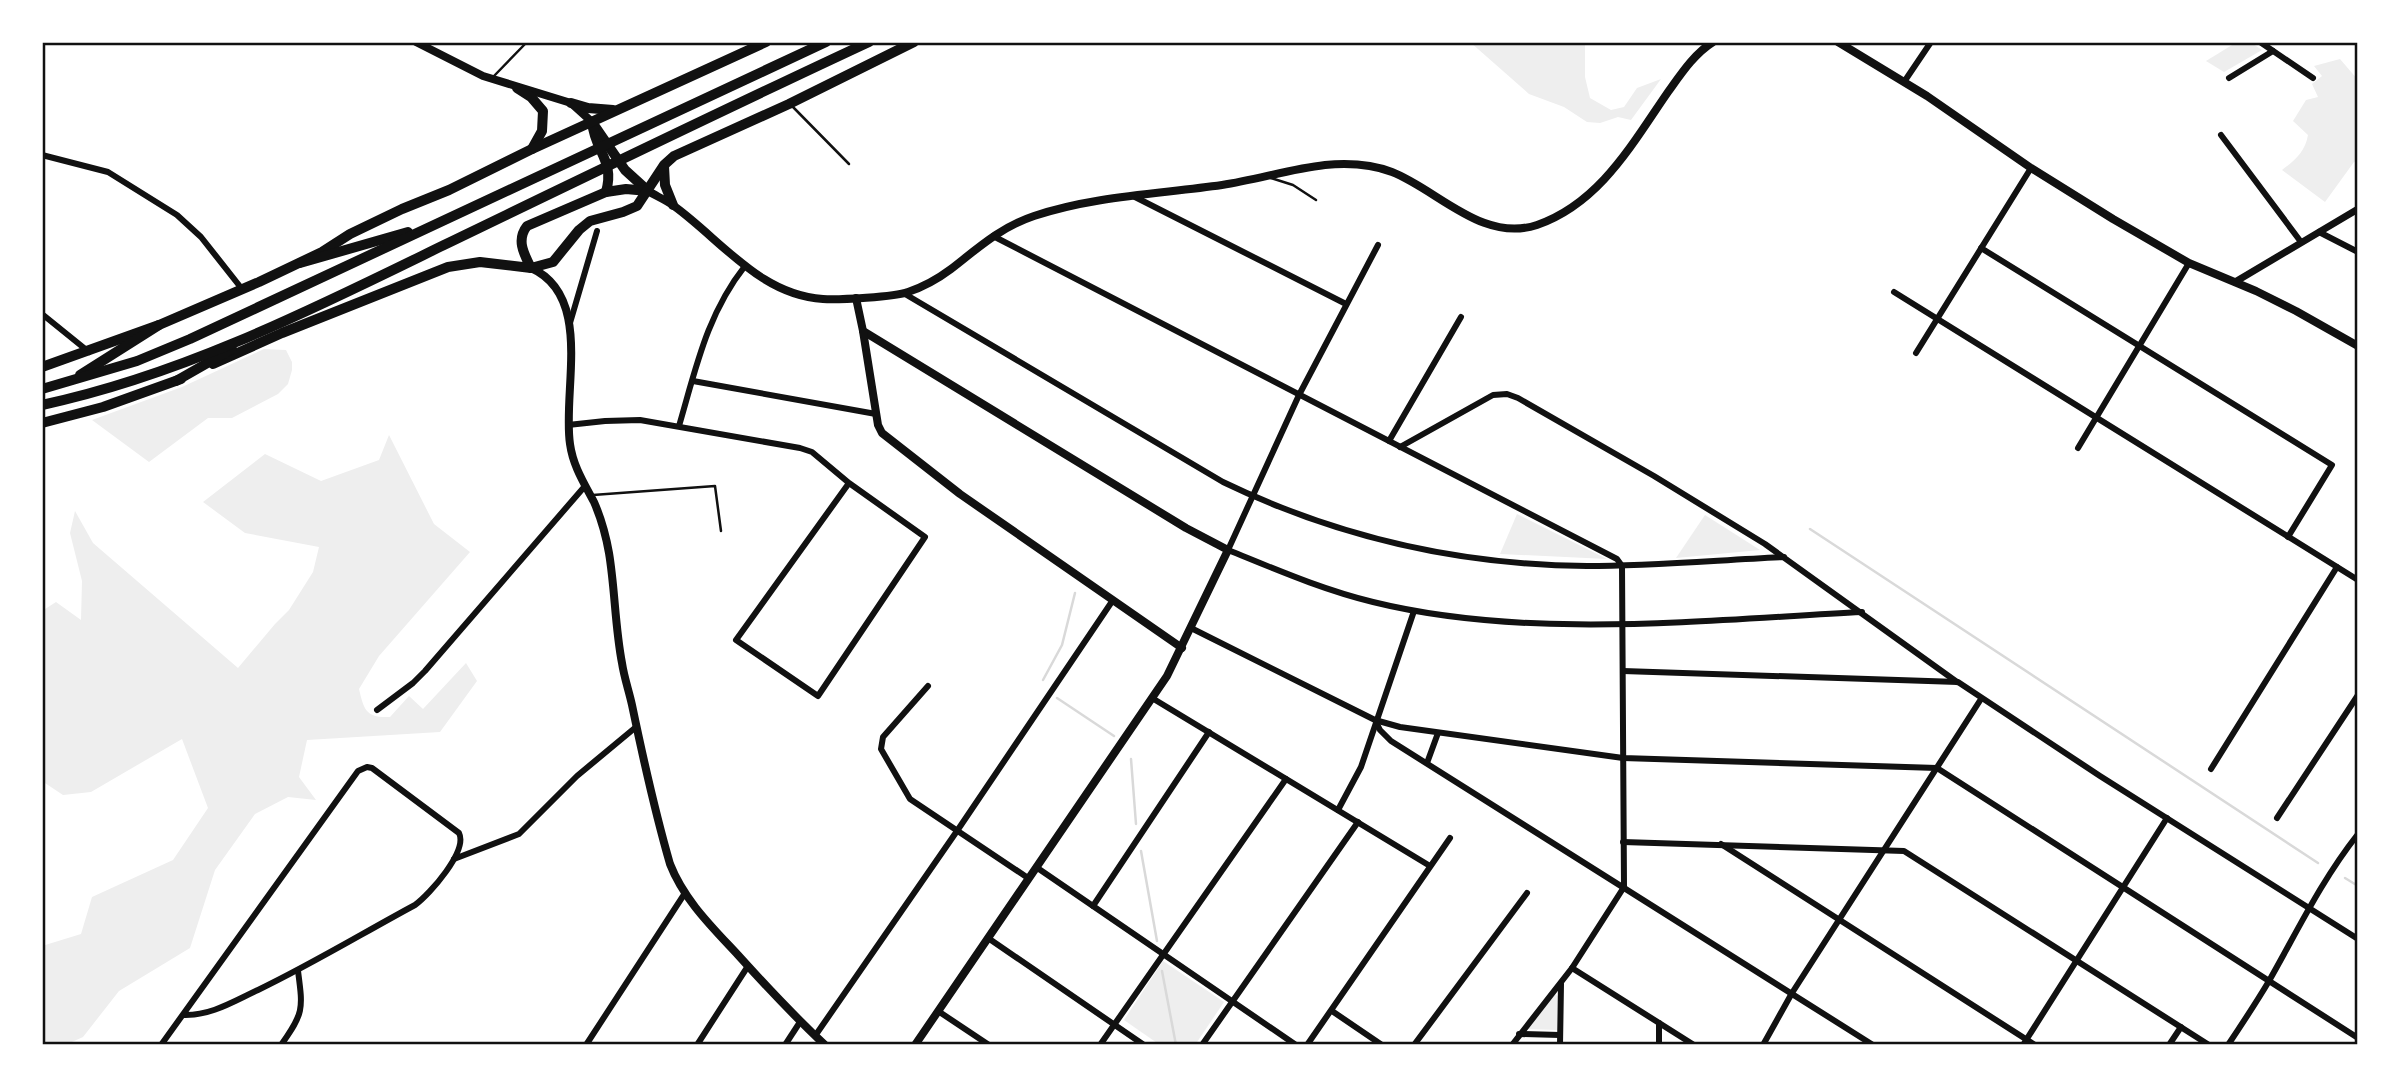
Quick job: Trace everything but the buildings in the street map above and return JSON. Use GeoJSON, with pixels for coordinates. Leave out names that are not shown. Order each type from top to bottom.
{"type":"FeatureCollection","features":[{"type":"Feature","properties":{"kind":"highway"},"geometry":{"type":"LineString","coordinates":[[42,389],[137,361],[190,339],[826,42]]}},
{"type":"Feature","properties":{"kind":"highway"},"geometry":{"type":"LineString","coordinates":[[176,381],[250,339],[869,42]]}},
{"type":"Feature","properties":{"kind":"highway"},"geometry":{"type":"LineString","coordinates":[[300,262],[441,223]]}},
{"type":"Feature","properties":{"kind":"highway"},"geometry":{"type":"LineString","coordinates":[[42,405],[135,381],[293,318]]}},
{"type":"Feature","properties":{"kind":"highway"},"geometry":{"type":"LineString","coordinates":[[69,382],[159,325]]}},
{"type":"Feature","properties":{"kind":"main road"},"geometry":{"type":"LineString","coordinates":[[416,42],[471,71],[517,88],[589,108],[617,110]]}},
{"type":"Feature","properties":{"kind":"main road"},"geometry":{"type":"LineString","coordinates":[[432,50],[438,42]]}},
{"type":"Feature","properties":{"kind":"main road"},"geometry":{"type":"LineString","coordinates":[[42,367],[159,325],[242,289],[300,262],[360,229],[457,187],[530,150],[766,42]]}},
{"type":"Feature","properties":{"kind":"main road"},"geometry":{"type":"LineString","coordinates":[[531,268],[553,262],[590,221],[637,206],[674,156],[789,104],[914,42]]}},
{"type":"Feature","properties":{"kind":"main road"},"geometry":{"type":"LineString","coordinates":[[1838,42],[2113,219],[2189,262],[2296,311],[2358,346]]}},
{"type":"Feature","properties":{"kind":"main road"},"geometry":{"type":"LineString","coordinates":[[570,103],[586,114],[625,170],[648,191],[673,205],[745,266],[772,284],[794,294],[822,299],[856,298],[905,293],[950,270],[993,236],[1037,215],[1069,206],[1131,195],[1226,184],[1326,165],[1378,168],[1420,185],[1466,215],[1482,222],[1514,230],[1532,226],[1562,214],[1597,188],[1618,165],[1687,65],[1710,43]]}},
{"type":"Feature","properties":{"kind":"main road"},"geometry":{"type":"LineString","coordinates":[[517,88],[531,97],[543,111],[542,131],[530,150]]}},
{"type":"Feature","properties":{"kind":"main road"},"geometry":{"type":"LineString","coordinates":[[592,122],[593,136],[610,173],[606,192]]}},
{"type":"Feature","properties":{"kind":"main road"},"geometry":{"type":"LineString","coordinates":[[664,166],[665,185],[673,205]]}},
{"type":"Feature","properties":{"kind":"main road"},"geometry":{"type":"LineString","coordinates":[[531,268],[521,241],[522,232],[527,226],[606,192],[626,189],[648,191]]}},
{"type":"Feature","properties":{"kind":"main road"},"geometry":{"type":"LineString","coordinates":[[42,423],[103,407],[176,381],[282,333],[448,267],[480,262],[531,268],[542,273],[554,284],[570,325],[568,425],[573,460],[598,514],[608,553],[622,667],[670,864],[700,914],[800,1022],[825,1045]]}},
{"type":"Feature","properties":{"kind":"main road"},"geometry":{"type":"LineString","coordinates":[[856,298],[878,425],[888,439],[960,494],[1182,648]]}},
{"type":"Feature","properties":{"kind":"main road"},"geometry":{"type":"LineString","coordinates":[[863,331],[1186,528],[1228,550],[1182,648],[1152,698],[915,1045]]}},
{"type":"Feature","properties":{"kind":"street"},"geometry":{"type":"LineString","coordinates":[[1904,82],[1931,42]]}},
{"type":"Feature","properties":{"kind":"street"},"geometry":{"type":"LineString","coordinates":[[2260,42],[2313,78]]}},
{"type":"Feature","properties":{"kind":"street"},"geometry":{"type":"LineString","coordinates":[[2229,78],[2273,51]]}},
{"type":"Feature","properties":{"kind":"street"},"geometry":{"type":"LineString","coordinates":[[2221,135],[2301,242]]}},
{"type":"Feature","properties":{"kind":"street"},"geometry":{"type":"LineString","coordinates":[[42,155],[108,172],[177,215],[201,237],[242,289]]}},
{"type":"Feature","properties":{"kind":"street"},"geometry":{"type":"LineString","coordinates":[[1916,353],[2031,167]]}},
{"type":"Feature","properties":{"kind":"street"},"geometry":{"type":"LineString","coordinates":[[1131,195],[1346,304]]}},
{"type":"Feature","properties":{"kind":"street"},"geometry":{"type":"LineString","coordinates":[[2235,282],[2358,209]]}},
{"type":"Feature","properties":{"kind":"street"},"geometry":{"type":"LineString","coordinates":[[570,325],[597,231]]}},
{"type":"Feature","properties":{"kind":"street"},"geometry":{"type":"LineString","coordinates":[[2319,232],[2358,251]]}},
{"type":"Feature","properties":{"kind":"street"},"geometry":{"type":"LineString","coordinates":[[993,236],[1609,554],[1622,566],[1624,887],[1572,968],[1511,1045]]}},
{"type":"Feature","properties":{"kind":"street"},"geometry":{"type":"LineString","coordinates":[[1378,245],[1299,395],[1228,550],[1340,593],[1414,611],[1539,623],[1623,623],[1862,612]]}},
{"type":"Feature","properties":{"kind":"street"},"geometry":{"type":"LineString","coordinates":[[1981,248],[2332,465],[2288,537]]}},
{"type":"Feature","properties":{"kind":"street"},"geometry":{"type":"LineString","coordinates":[[2078,448],[2189,262]]}},
{"type":"Feature","properties":{"kind":"street"},"geometry":{"type":"LineString","coordinates":[[679,426],[713,315],[745,266]]}},
{"type":"Feature","properties":{"kind":"street"},"geometry":{"type":"LineString","coordinates":[[1894,292],[2358,580]]}},
{"type":"Feature","properties":{"kind":"street"},"geometry":{"type":"LineString","coordinates":[[905,293],[1175,454],[1252,496],[1346,531],[1404,547],[1522,562],[1622,566],[1784,556]]}},
{"type":"Feature","properties":{"kind":"street"},"geometry":{"type":"LineString","coordinates":[[42,314],[89,352]]}},
{"type":"Feature","properties":{"kind":"street"},"geometry":{"type":"LineString","coordinates":[[1389,441],[1461,317]]}},
{"type":"Feature","properties":{"kind":"street"},"geometry":{"type":"LineString","coordinates":[[693,381],[876,414]]}},
{"type":"Feature","properties":{"kind":"street"},"geometry":{"type":"LineString","coordinates":[[1400,447],[1493,395],[1507,394],[1518,398],[1654,476],[1784,556],[1981,699],[2358,939]]}},
{"type":"Feature","properties":{"kind":"street"},"geometry":{"type":"LineString","coordinates":[[568,425],[623,419],[679,426],[800,448],[812,452],[849,483],[925,537],[818,696],[736,640],[849,483]]}},
{"type":"Feature","properties":{"kind":"street"},"geometry":{"type":"LineString","coordinates":[[377,710],[425,671],[585,486]]}},
{"type":"Feature","properties":{"kind":"street"},"geometry":{"type":"LineString","coordinates":[[2211,769],[2337,567]]}},
{"type":"Feature","properties":{"kind":"street"},"geometry":{"type":"LineString","coordinates":[[815,1036],[1113,600]]}},
{"type":"Feature","properties":{"kind":"street"},"geometry":{"type":"LineString","coordinates":[[1338,810],[1361,767],[1414,611]]}},
{"type":"Feature","properties":{"kind":"street"},"geometry":{"type":"LineString","coordinates":[[1191,628],[1392,726],[1623,758],[1937,768],[2358,1038]]}},
{"type":"Feature","properties":{"kind":"street"},"geometry":{"type":"LineString","coordinates":[[1623,671],[1958,682]]}},
{"type":"Feature","properties":{"kind":"street"},"geometry":{"type":"LineString","coordinates":[[928,686],[883,737],[881,749],[911,799],[1028,878]]}},
{"type":"Feature","properties":{"kind":"street"},"geometry":{"type":"LineString","coordinates":[[2277,818],[2358,695]]}},
{"type":"Feature","properties":{"kind":"street"},"geometry":{"type":"LineString","coordinates":[[1152,698],[1430,866]]}},
{"type":"Feature","properties":{"kind":"street"},"geometry":{"type":"LineString","coordinates":[[1762,1045],[1838,919],[1981,699]]}},
{"type":"Feature","properties":{"kind":"street"},"geometry":{"type":"LineString","coordinates":[[1375,720],[1385,736],[1873,1045]]}},
{"type":"Feature","properties":{"kind":"street"},"geometry":{"type":"LineString","coordinates":[[454,859],[519,834],[577,776],[636,727]]}},
{"type":"Feature","properties":{"kind":"street"},"geometry":{"type":"LineString","coordinates":[[1093,906],[1209,733]]}},
{"type":"Feature","properties":{"kind":"street"},"geometry":{"type":"LineString","coordinates":[[1427,762],[1438,733]]}},
{"type":"Feature","properties":{"kind":"street"},"geometry":{"type":"LineString","coordinates":[[161,1045],[362,768],[372,768],[453,826],[462,838],[454,859],[429,894],[415,905],[298,971],[210,1012],[183,1015]]}},
{"type":"Feature","properties":{"kind":"street"},"geometry":{"type":"LineString","coordinates":[[1100,1045],[1286,779]]}},
{"type":"Feature","properties":{"kind":"street"},"geometry":{"type":"LineString","coordinates":[[2025,1042],[2167,818]]}},
{"type":"Feature","properties":{"kind":"street"},"geometry":{"type":"LineString","coordinates":[[1202,1045],[1358,822]]}},
{"type":"Feature","properties":{"kind":"street"},"geometry":{"type":"LineString","coordinates":[[2228,1045],[2269,981],[2333,865],[2358,834]]}},
{"type":"Feature","properties":{"kind":"street"},"geometry":{"type":"LineString","coordinates":[[1307,1045],[1450,838]]}},
{"type":"Feature","properties":{"kind":"street"},"geometry":{"type":"LineString","coordinates":[[1623,842],[1897,849],[1909,853],[2209,1045]]}},
{"type":"Feature","properties":{"kind":"street"},"geometry":{"type":"LineString","coordinates":[[1721,844],[2025,1042],[2035,1045]]}},
{"type":"Feature","properties":{"kind":"street"},"geometry":{"type":"LineString","coordinates":[[1036,867],[1296,1045]]}},
{"type":"Feature","properties":{"kind":"street"},"geometry":{"type":"LineString","coordinates":[[1414,1045],[1527,892]]}},
{"type":"Feature","properties":{"kind":"street"},"geometry":{"type":"LineString","coordinates":[[586,1045],[685,893]]}},
{"type":"Feature","properties":{"kind":"street"},"geometry":{"type":"LineString","coordinates":[[988,938],[1144,1045]]}},
{"type":"Feature","properties":{"kind":"street"},"geometry":{"type":"LineString","coordinates":[[697,1045],[748,966]]}},
{"type":"Feature","properties":{"kind":"street"},"geometry":{"type":"LineString","coordinates":[[1572,968],[1694,1045]]}},
{"type":"Feature","properties":{"kind":"street"},"geometry":{"type":"LineString","coordinates":[[281,1045],[301,1015],[298,971]]}},
{"type":"Feature","properties":{"kind":"street"},"geometry":{"type":"LineString","coordinates":[[1560,1045],[1561,982]]}},
{"type":"Feature","properties":{"kind":"street"},"geometry":{"type":"LineString","coordinates":[[938,1011],[989,1045]]}},
{"type":"Feature","properties":{"kind":"street"},"geometry":{"type":"LineString","coordinates":[[1332,1011],[1382,1045]]}},
{"type":"Feature","properties":{"kind":"street"},"geometry":{"type":"LineString","coordinates":[[785,1045],[800,1022]]}},
{"type":"Feature","properties":{"kind":"street"},"geometry":{"type":"LineString","coordinates":[[1659,1023],[1659,1045]]}},
{"type":"Feature","properties":{"kind":"street"},"geometry":{"type":"LineString","coordinates":[[2169,1045],[2180,1027]]}},
{"type":"Feature","properties":{"kind":"street"},"geometry":{"type":"LineString","coordinates":[[1519,1034],[1560,1035]]}},
{"type":"Feature","properties":{"kind":"lane"},"geometry":{"type":"LineString","coordinates":[[492,79],[527,42]]}},
{"type":"Feature","properties":{"kind":"lane"},"geometry":{"type":"LineString","coordinates":[[789,104],[849,164]]}},
{"type":"Feature","properties":{"kind":"lane"},"geometry":{"type":"LineString","coordinates":[[1264,177],[1293,185],[1316,200]]}},
{"type":"Feature","properties":{"kind":"lane"},"geometry":{"type":"LineString","coordinates":[[590,496],[715,486],[721,531]]}},
{"type":"Feature","properties":{"kind":"shaded area"},"geometry":{"type":"Polygon","coordinates":[[[1470,42],[1585,42],[1585,77],[1590,98],[1611,110],[1624,107],[1637,88],[1661,79],[1631,120],[1618,117],[1600,123],[1587,122],[1564,107],[1529,94],[1470,42]]]}},
{"type":"Feature","properties":{"kind":"shaded area"},"geometry":{"type":"Polygon","coordinates":[[[2237,42],[2250,42],[2262,50],[2224,72],[2206,61],[2237,42]]]}},
{"type":"Feature","properties":{"kind":"shaded area"},"geometry":{"type":"Polygon","coordinates":[[[2340,59],[2358,80],[2355,100],[2358,101],[2358,160],[2325,202],[2282,170],[2299,155],[2307,141],[2308,135],[2293,121],[2306,100],[2318,97],[2312,84],[2322,76],[2314,66],[2340,59]]]}},
{"type":"Feature","properties":{"kind":"shaded area"},"geometry":{"type":"Polygon","coordinates":[[[264,349],[286,350],[292,362],[288,384],[278,394],[232,418],[208,418],[149,462],[92,420],[182,387],[264,349]]]}},
{"type":"Feature","properties":{"kind":"shaded area"},"geometry":{"type":"Polygon","coordinates":[[[389,435],[434,524],[470,552],[379,656],[359,689],[363,702],[367,711],[382,717],[390,717],[409,696],[423,709],[466,663],[477,681],[440,732],[307,740],[299,777],[316,800],[288,797],[255,814],[215,870],[190,948],[119,991],[83,1037],[65,1045],[42,1045],[42,946],[81,934],[92,897],[173,860],[208,808],[182,739],[91,792],[63,795],[42,781],[42,611],[56,602],[81,620],[82,581],[70,533],[75,511],[93,543],[238,668],[289,610],[313,572],[319,547],[245,533],[203,502],[265,454],[321,481],[379,460],[389,435]]]}},
{"type":"Feature","properties":{"kind":"shaded area"},"geometry":{"type":"Polygon","coordinates":[[[1517,514],[1607,559],[1500,554],[1517,514]]]}},
{"type":"Feature","properties":{"kind":"shaded area"},"geometry":{"type":"Polygon","coordinates":[[[1705,515],[1760,550],[1676,558],[1705,515]]]}},
{"type":"Feature","properties":{"kind":"shaded area"},"geometry":{"type":"Polygon","coordinates":[[[1163,961],[1224,1002],[1195,1045],[1160,1045],[1124,1020],[1163,961]]]}},
{"type":"Feature","properties":{"kind":"shaded area"},"geometry":{"type":"Polygon","coordinates":[[[1553,993],[1558,996],[1557,1030],[1527,1029],[1553,993]]]}},
{"type":"Feature","properties":{"kind":"waterway"},"geometry":{"type":"LineString","coordinates":[[1810,529],[2318,863]]}},
{"type":"Feature","properties":{"kind":"waterway"},"geometry":{"type":"LineString","coordinates":[[1043,680],[1062,645],[1075,593]]}},
{"type":"Feature","properties":{"kind":"waterway"},"geometry":{"type":"LineString","coordinates":[[1057,698],[1114,736]]}},
{"type":"Feature","properties":{"kind":"waterway"},"geometry":{"type":"LineString","coordinates":[[1131,759],[1136,824]]}},
{"type":"Feature","properties":{"kind":"waterway"},"geometry":{"type":"LineString","coordinates":[[1141,851],[1157,941]]}},
{"type":"Feature","properties":{"kind":"waterway"},"geometry":{"type":"LineString","coordinates":[[2345,878],[2358,886]]}},
{"type":"Feature","properties":{"kind":"waterway"},"geometry":{"type":"LineString","coordinates":[[1162,971],[1176,1045]]}}]}
